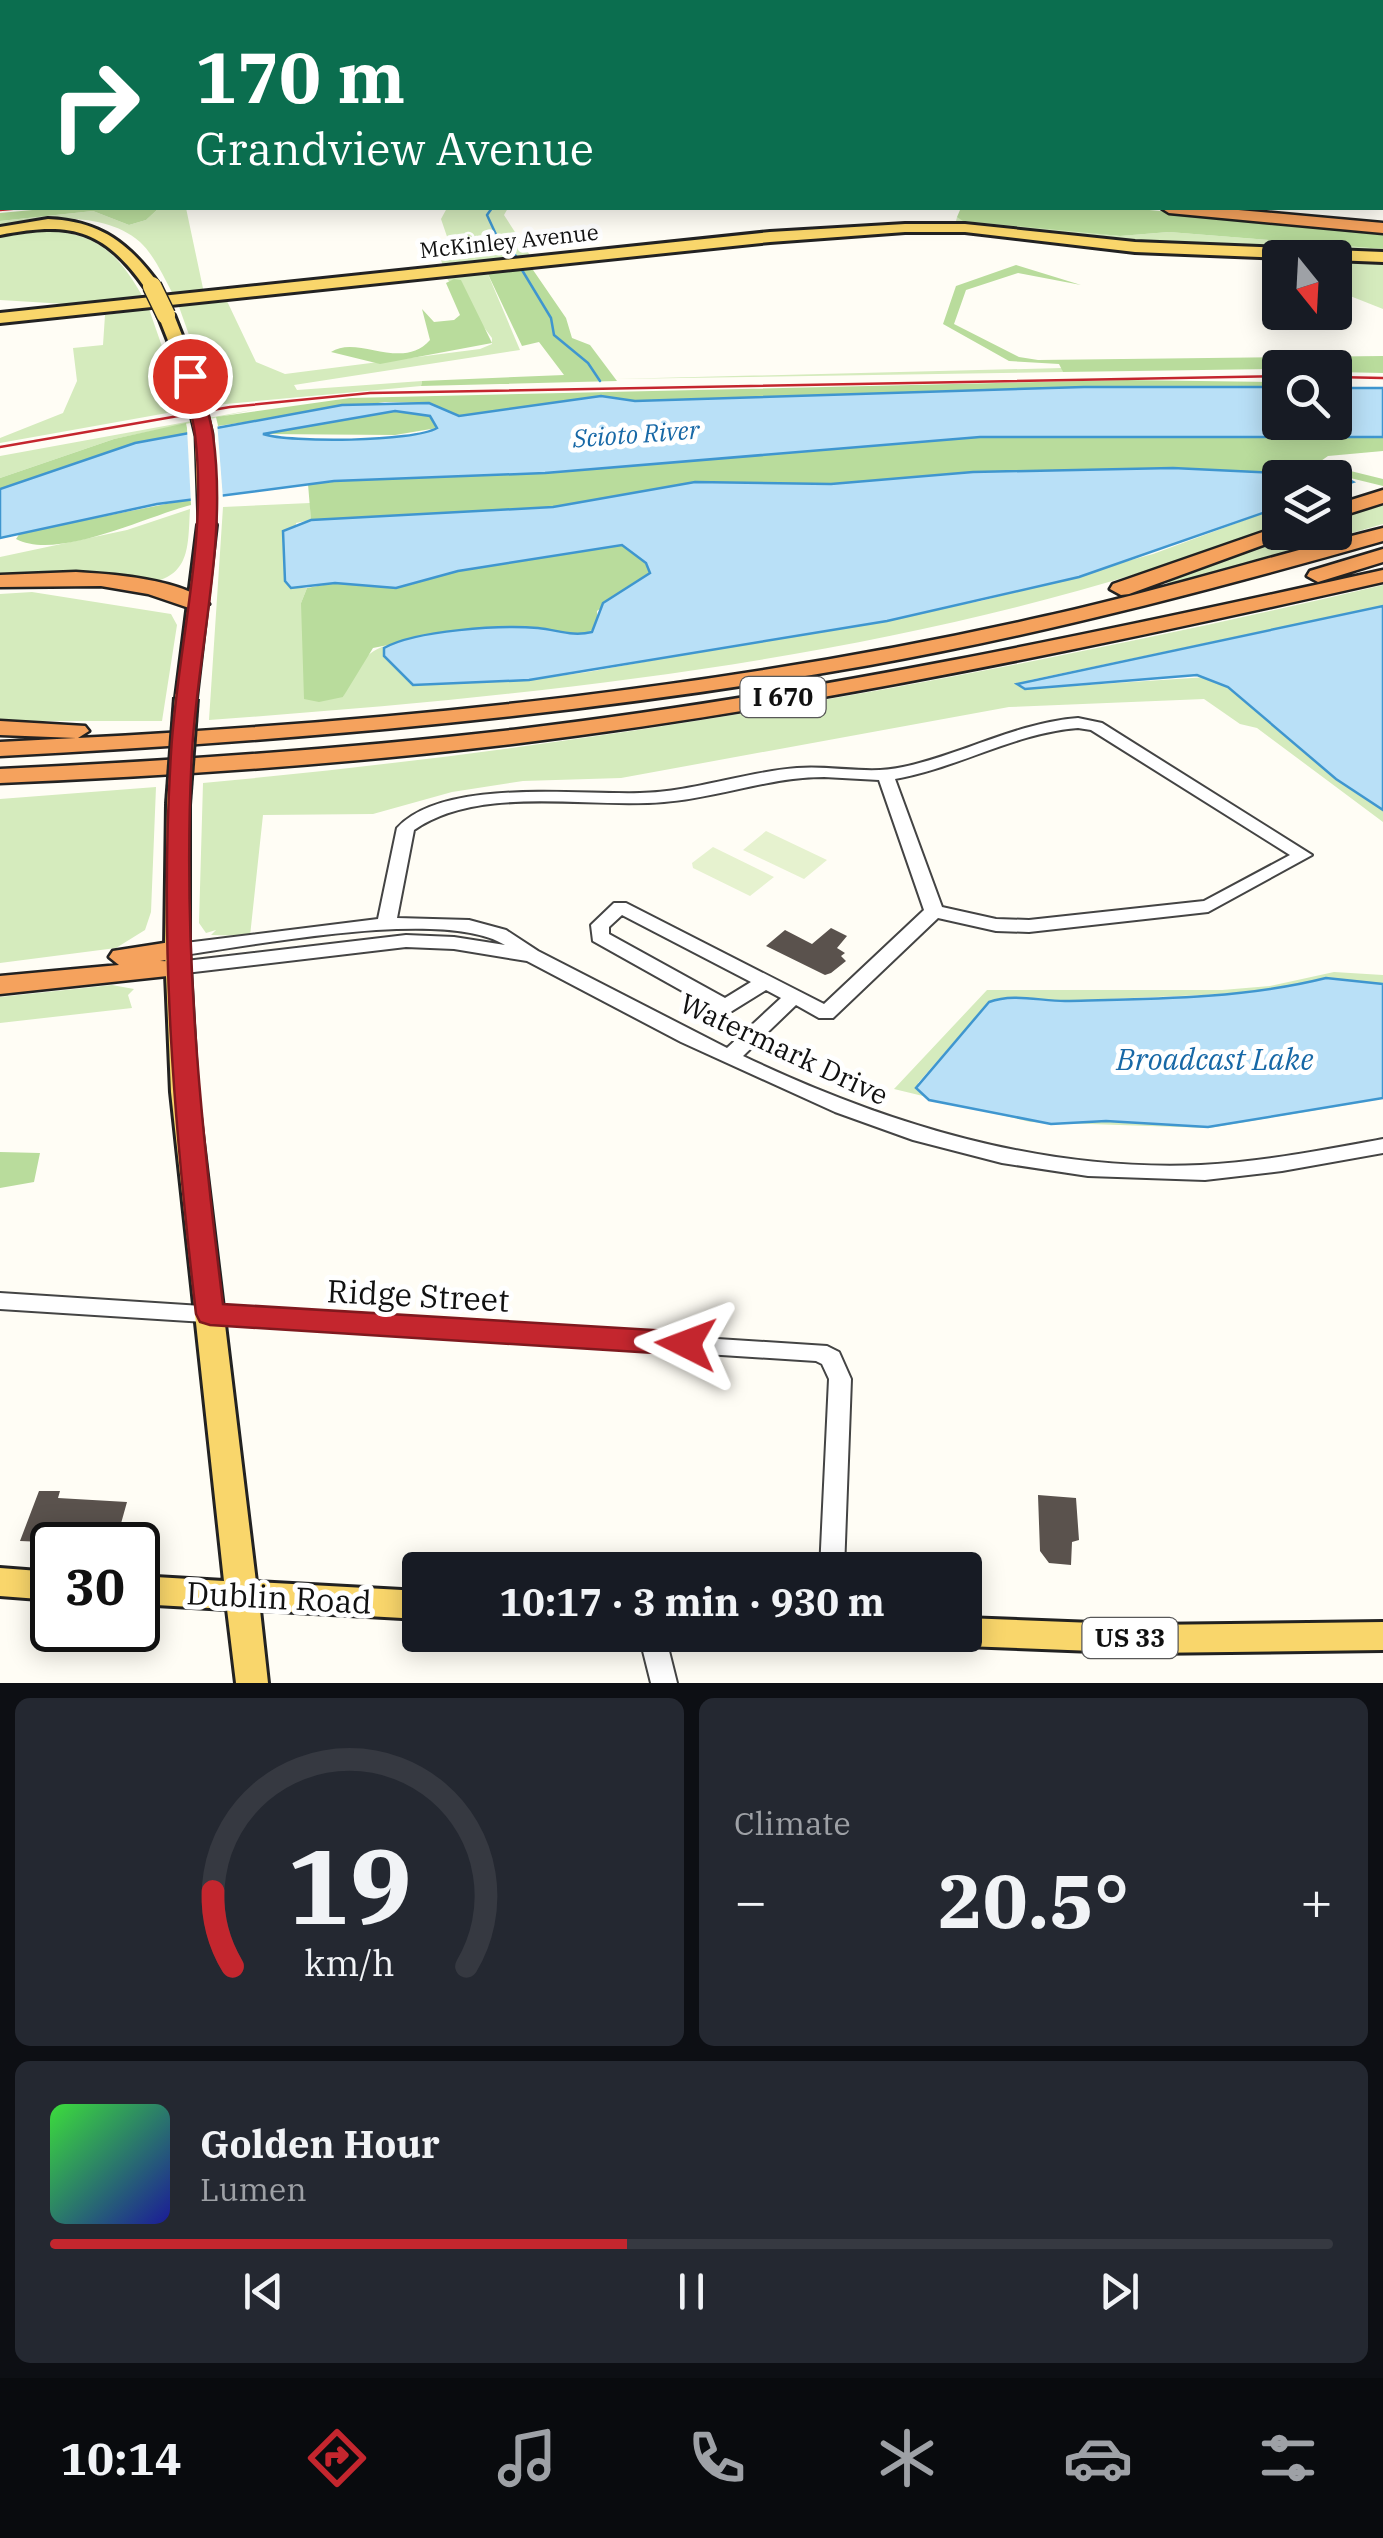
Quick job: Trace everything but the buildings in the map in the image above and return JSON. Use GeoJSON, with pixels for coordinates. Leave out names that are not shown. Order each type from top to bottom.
{"type":"FeatureCollection","features":[{"type":"Feature","properties":{"kind":"highway"},"geometry":{"type":"LineString","coordinates":[[1196,210],[1383,224]]}},
{"type":"Feature","properties":{"kind":"highway"},"geometry":{"type":"LineString","coordinates":[[1252,210],[1383,224]]}},
{"type":"Feature","properties":{"kind":"highway"},"geometry":{"type":"LineString","coordinates":[[1352,506],[1383,496]]}},
{"type":"Feature","properties":{"kind":"highway","name":"I 670"},"geometry":{"type":"LineString","coordinates":[[0,749],[262,736],[581,702],[790,672],[1125,605],[1383,534]]}},
{"type":"Feature","properties":{"kind":"highway"},"geometry":{"type":"LineString","coordinates":[[790,672],[1140,584],[1262,539]]}},
{"type":"Feature","properties":{"kind":"highway","name":"I 670"},"geometry":{"type":"LineString","coordinates":[[0,776],[190,769],[697,711],[962,665],[1180,620],[1383,556]]}},
{"type":"Feature","properties":{"kind":"highway"},"geometry":{"type":"LineString","coordinates":[[1180,620],[1383,576]]}},
{"type":"Feature","properties":{"kind":"highway"},"geometry":{"type":"LineString","coordinates":[[0,580],[88,580],[168,590],[198,604]]}},
{"type":"Feature","properties":{"kind":"highway"},"geometry":{"type":"LineString","coordinates":[[0,588],[71,588],[198,604]]}},
{"type":"Feature","properties":{"kind":"highway"},"geometry":{"type":"LineString","coordinates":[[0,728],[262,736]]}},
{"type":"Feature","properties":{"kind":"highway"},"geometry":{"type":"LineString","coordinates":[[0,792],[190,769]]}},
{"type":"Feature","properties":{"kind":"highway"},"geometry":{"type":"LineString","coordinates":[[0,971],[177,959]]}},
{"type":"Feature","properties":{"kind":"highway"},"geometry":{"type":"LineString","coordinates":[[0,986],[177,959]]}},
{"type":"Feature","properties":{"kind":"main road"},"geometry":{"type":"LineString","coordinates":[[0,231],[48,226],[103,233],[128,250],[166,314],[190,376],[204,435],[207,525],[186,698],[178,804],[177,959],[184,1092],[252,1683]]}},
{"type":"Feature","properties":{"kind":"main road","name":"McKinley Avenue"},"geometry":{"type":"LineString","coordinates":[[0,318],[770,236],[908,228],[965,228],[1135,246],[1383,257]]}},
{"type":"Feature","properties":{"kind":"main road"},"geometry":{"type":"LineString","coordinates":[[0,302],[104,307]]}},
{"type":"Feature","properties":{"kind":"main road"},"geometry":{"type":"LineString","coordinates":[[0,1582],[30,1584]]}},
{"type":"Feature","properties":{"kind":"main road","name":"Dublin Road"},"geometry":{"type":"LineString","coordinates":[[160,1591],[402,1604]]}},
{"type":"Feature","properties":{"kind":"main road","name":"US 33"},"geometry":{"type":"LineString","coordinates":[[982,1633],[1145,1639],[1383,1636]]}},
{"type":"Feature","properties":{"kind":"street"},"geometry":{"type":"LineString","coordinates":[[386,925],[406,828],[430,811],[554,796],[669,797],[808,772],[886,777],[1018,734],[1089,724],[1303,855],[1208,906],[1030,926],[996,925],[934,911]]}},
{"type":"Feature","properties":{"kind":"street"},"geometry":{"type":"LineString","coordinates":[[886,777],[934,911]]}},
{"type":"Feature","properties":{"kind":"street"},"geometry":{"type":"LineString","coordinates":[[764,983],[726,1006],[600,937],[600,925],[620,906],[826,1013],[934,911]]}},
{"type":"Feature","properties":{"kind":"street","name":"Watermark Drive"},"geometry":{"type":"LineString","coordinates":[[177,959],[386,925],[437,923],[482,929],[797,1090],[947,1146],[1067,1167],[1133,1172],[1228,1170],[1383,1146]]}},
{"type":"Feature","properties":{"kind":"street","name":"Watermark Drive"},"geometry":{"type":"LineString","coordinates":[[177,959],[406,940],[440,941],[531,956]]}},
{"type":"Feature","properties":{"kind":"street"},"geometry":{"type":"LineString","coordinates":[[730,1057],[792,998]]}},
{"type":"Feature","properties":{"kind":"street","name":"Ridge Street"},"geometry":{"type":"LineString","coordinates":[[0,1302],[806,1351],[831,1358],[840,1379],[833,1552]]}},
{"type":"Feature","properties":{"kind":"street"},"geometry":{"type":"LineString","coordinates":[[656,1652],[664,1683]]}},
{"type":"Feature","properties":{"kind":"green space"},"geometry":{"type":"Polygon","coordinates":[[[32,210],[157,210],[146,220],[129,225],[93,211],[0,221],[0,213],[32,210]]]}},
{"type":"Feature","properties":{"kind":"green space"},"geometry":{"type":"Polygon","coordinates":[[[157,210],[186,210],[204,293],[174,296],[140,242],[109,225],[54,219],[0,225],[0,221],[93,211],[129,225],[146,220],[157,210]]]}},
{"type":"Feature","properties":{"kind":"green space"},"geometry":{"type":"Polygon","coordinates":[[[446,210],[507,210],[504,215],[531,257],[443,266],[441,260],[454,257],[441,219],[446,210]]]}},
{"type":"Feature","properties":{"kind":"green space"},"geometry":{"type":"Polygon","coordinates":[[[960,210],[1149,210],[1383,232],[1383,249],[1352,247],[1352,240],[1270,240],[1169,232],[1120,236],[963,221],[957,217],[960,210]]]}},
{"type":"Feature","properties":{"kind":"green space"},"geometry":{"type":"Polygon","coordinates":[[[957,217],[1120,236],[1169,232],[1270,240],[1262,240],[1262,249],[1159,244],[955,225],[957,217]]]}},
{"type":"Feature","properties":{"kind":"green space"},"geometry":{"type":"Polygon","coordinates":[[[44,231],[78,236],[105,248],[144,299],[66,304],[0,300],[0,237],[44,231]]]}},
{"type":"Feature","properties":{"kind":"green space"},"geometry":{"type":"Polygon","coordinates":[[[1352,247],[1383,249],[1383,254],[1352,253],[1352,247]]]}},
{"type":"Feature","properties":{"kind":"green space"},"geometry":{"type":"Polygon","coordinates":[[[1352,260],[1383,261],[1383,309],[1352,297],[1352,260]]]}},
{"type":"Feature","properties":{"kind":"green space"},"geometry":{"type":"Polygon","coordinates":[[[1016,265],[1081,285],[1018,273],[966,290],[954,324],[1019,357],[1262,357],[1262,369],[1063,372],[1059,364],[1009,361],[943,324],[956,286],[1016,265]]]}},
{"type":"Feature","properties":{"kind":"green space"},"geometry":{"type":"Polygon","coordinates":[[[531,267],[566,318],[572,338],[590,345],[617,381],[421,386],[422,381],[564,375],[539,342],[522,346],[487,272],[531,267]]]}},
{"type":"Feature","properties":{"kind":"green space"},"geometry":{"type":"Polygon","coordinates":[[[487,272],[520,350],[294,385],[297,390],[422,381],[421,386],[214,405],[178,304],[226,299],[256,362],[285,374],[480,349],[492,344],[492,338],[445,276],[487,272]]]}},
{"type":"Feature","properties":{"kind":"green space"},"geometry":{"type":"Polygon","coordinates":[[[461,280],[492,343],[380,364],[331,352],[354,347],[393,353],[419,349],[430,340],[422,309],[434,322],[454,320],[460,315],[446,283],[461,280]]]}},
{"type":"Feature","properties":{"kind":"green space"},"geometry":{"type":"Polygon","coordinates":[[[149,309],[184,410],[0,443],[0,438],[63,413],[77,381],[73,348],[103,345],[105,315],[149,309]]]}},
{"type":"Feature","properties":{"kind":"green space"},"geometry":{"type":"Polygon","coordinates":[[[1352,356],[1383,356],[1383,373],[1352,372],[1352,356]]]}},
{"type":"Feature","properties":{"kind":"green space"},"geometry":{"type":"Polygon","coordinates":[[[1062,368],[1063,372],[615,379],[1062,368]]]}},
{"type":"Feature","properties":{"kind":"green space"},"geometry":{"type":"Polygon","coordinates":[[[1127,380],[1262,382],[1262,387],[1084,387],[635,401],[600,396],[459,416],[429,403],[385,402],[218,426],[216,417],[350,398],[1127,380]]]}},
{"type":"Feature","properties":{"kind":"green space"},"geometry":{"type":"Polygon","coordinates":[[[257,409],[114,439],[0,478],[0,456],[257,409]]]}},
{"type":"Feature","properties":{"kind":"green space"},"geometry":{"type":"Polygon","coordinates":[[[395,411],[430,416],[437,428],[395,435],[262,434],[395,411]]]}},
{"type":"Feature","properties":{"kind":"green space"},"geometry":{"type":"Polygon","coordinates":[[[186,423],[188,433],[135,443],[0,489],[0,478],[114,439],[186,423]]]}},
{"type":"Feature","properties":{"kind":"green space"},"geometry":{"type":"Polygon","coordinates":[[[980,437],[1383,437],[1383,451],[1328,456],[1322,460],[1262,460],[1262,472],[1173,468],[1083,473],[1012,471],[831,484],[695,482],[553,507],[311,520],[308,484],[430,474],[545,473],[980,437]]]}},
{"type":"Feature","properties":{"kind":"green space"},"geometry":{"type":"Polygon","coordinates":[[[1352,471],[1383,479],[1383,486],[1352,478],[1352,471]]]}},
{"type":"Feature","properties":{"kind":"green space"},"geometry":{"type":"Polygon","coordinates":[[[191,499],[191,505],[78,541],[55,545],[16,539],[20,533],[191,499]]]}},
{"type":"Feature","properties":{"kind":"green space"},"geometry":{"type":"Polygon","coordinates":[[[1383,501],[1383,524],[1352,533],[1352,512],[1383,501]]]}},
{"type":"Feature","properties":{"kind":"green space"},"geometry":{"type":"Polygon","coordinates":[[[310,503],[311,520],[296,523],[291,587],[307,588],[301,603],[343,697],[367,657],[392,644],[384,649],[529,680],[981,601],[1153,554],[1262,514],[1262,531],[1151,569],[1020,606],[887,637],[616,681],[209,720],[223,507],[310,503]]]}},
{"type":"Feature","properties":{"kind":"green space"},"geometry":{"type":"Polygon","coordinates":[[[190,509],[185,556],[181,565],[165,578],[152,582],[0,576],[0,557],[127,530],[190,509]]]}},
{"type":"Feature","properties":{"kind":"green space"},"geometry":{"type":"Polygon","coordinates":[[[622,545],[646,563],[650,573],[597,611],[598,625],[591,630],[577,635],[538,628],[497,628],[373,648],[343,697],[319,702],[304,699],[301,603],[307,588],[334,583],[410,585],[458,570],[622,545]]]}},
{"type":"Feature","properties":{"kind":"green space"},"geometry":{"type":"Polygon","coordinates":[[[1262,547],[1262,550],[1293,550],[1172,585],[1167,582],[1262,547]]]}},
{"type":"Feature","properties":{"kind":"green space"},"geometry":{"type":"Polygon","coordinates":[[[1383,585],[1383,606],[1030,680],[1025,689],[1207,677],[1228,686],[1336,779],[1383,810],[1383,822],[1257,728],[1240,724],[1204,699],[1009,707],[621,778],[523,781],[452,792],[373,814],[263,815],[250,936],[211,935],[216,930],[206,933],[199,923],[203,783],[501,749],[796,705],[1090,650],[1383,585]]]}},
{"type":"Feature","properties":{"kind":"green space"},"geometry":{"type":"Polygon","coordinates":[[[32,592],[171,614],[177,625],[162,721],[0,721],[0,594],[32,592]]]}},
{"type":"Feature","properties":{"kind":"green space"},"geometry":{"type":"Polygon","coordinates":[[[156,787],[151,912],[145,930],[116,948],[0,963],[0,799],[156,787]]]}},
{"type":"Feature","properties":{"kind":"green space"},"geometry":{"type":"Polygon","coordinates":[[[766,831],[827,860],[804,879],[743,850],[766,831]]]}},
{"type":"Feature","properties":{"kind":"green space"},"geometry":{"type":"Polygon","coordinates":[[[713,847],[774,877],[750,896],[693,868],[692,863],[713,847]]]}},
{"type":"Feature","properties":{"kind":"green space"},"geometry":{"type":"Polygon","coordinates":[[[1334,972],[1383,975],[1383,984],[1350,980],[1250,993],[1061,1001],[1007,998],[989,1002],[918,1083],[927,1097],[894,1089],[987,990],[1222,990],[1270,986],[1334,972]]]}},
{"type":"Feature","properties":{"kind":"green space"},"geometry":{"type":"Polygon","coordinates":[[[112,985],[134,989],[128,995],[132,1008],[0,1023],[0,997],[112,985]]]}},
{"type":"Feature","properties":{"kind":"green space"},"geometry":{"type":"Polygon","coordinates":[[[927,1097],[984,1111],[929,1100],[927,1097]]]}},
{"type":"Feature","properties":{"kind":"green space"},"geometry":{"type":"Polygon","coordinates":[[[1383,1099],[1209,1128],[1066,1123],[1106,1121],[1208,1127],[1383,1099]]]}},
{"type":"Feature","properties":{"kind":"green space"},"geometry":{"type":"Polygon","coordinates":[[[984,1111],[1043,1122],[1030,1122],[984,1111]]]}},
{"type":"Feature","properties":{"kind":"green space"},"geometry":{"type":"Polygon","coordinates":[[[0,1152],[40,1153],[34,1182],[0,1188],[0,1152]]]}},
{"type":"Feature","properties":{"kind":"water","name":"Scioto River"},"geometry":{"type":"Polygon","coordinates":[[[1084,387],[1262,387],[1262,437],[980,437],[545,473],[334,481],[157,504],[0,538],[0,489],[135,443],[342,405],[429,403],[459,416],[601,396],[635,401],[1084,387]],[[395,411],[263,434],[324,440],[403,436],[437,428],[430,416],[395,411]]]}},
{"type":"Feature","properties":{"kind":"water"},"geometry":{"type":"Polygon","coordinates":[[[1352,388],[1383,388],[1383,437],[1352,437],[1352,388]]]}},
{"type":"Feature","properties":{"kind":"water"},"geometry":{"type":"Polygon","coordinates":[[[1173,468],[1262,472],[1262,513],[1079,577],[887,621],[529,680],[413,685],[384,656],[384,648],[416,637],[481,628],[592,632],[603,603],[650,573],[646,563],[622,545],[458,571],[396,588],[335,583],[291,588],[285,581],[283,531],[311,520],[553,507],[695,482],[831,484],[973,472],[1173,468]]]}},
{"type":"Feature","properties":{"kind":"water"},"geometry":{"type":"Polygon","coordinates":[[[1383,606],[1383,810],[1336,779],[1228,687],[1197,675],[1025,689],[1017,684],[1383,606]]]}},
{"type":"Feature","properties":{"kind":"water","name":"Broadcast Lake"},"geometry":{"type":"Polygon","coordinates":[[[1326,978],[1383,984],[1383,1098],[1208,1127],[1106,1121],[1051,1124],[929,1100],[916,1088],[989,1002],[998,999],[1197,997],[1326,978]]]}},
{"type":"Feature","properties":{"kind":"pier"},"geometry":{"type":"Polygon","coordinates":[[[217,421],[223,499],[191,504],[187,428],[217,421]]]}},
{"type":"Feature","properties":{"kind":"waterway"},"geometry":{"type":"LineString","coordinates":[[491,210],[487,215],[499,241],[516,256]]}},
{"type":"Feature","properties":{"kind":"waterway"},"geometry":{"type":"LineString","coordinates":[[522,270],[551,318],[554,335],[588,363],[600,381]]}},
{"type":"Feature","properties":{"kind":"railway"},"geometry":{"type":"LineString","coordinates":[[0,447],[230,407],[370,393],[1262,376]]}},
{"type":"Feature","properties":{"kind":"railway"},"geometry":{"type":"LineString","coordinates":[[1352,377],[1383,378]]}},
{"type":"Feature","properties":{"kind":"route"},"geometry":{"type":"LineString","coordinates":[[190,376],[204,435],[208,482],[178,804],[177,950],[184,1092],[210,1314],[686,1344]]}}]}
